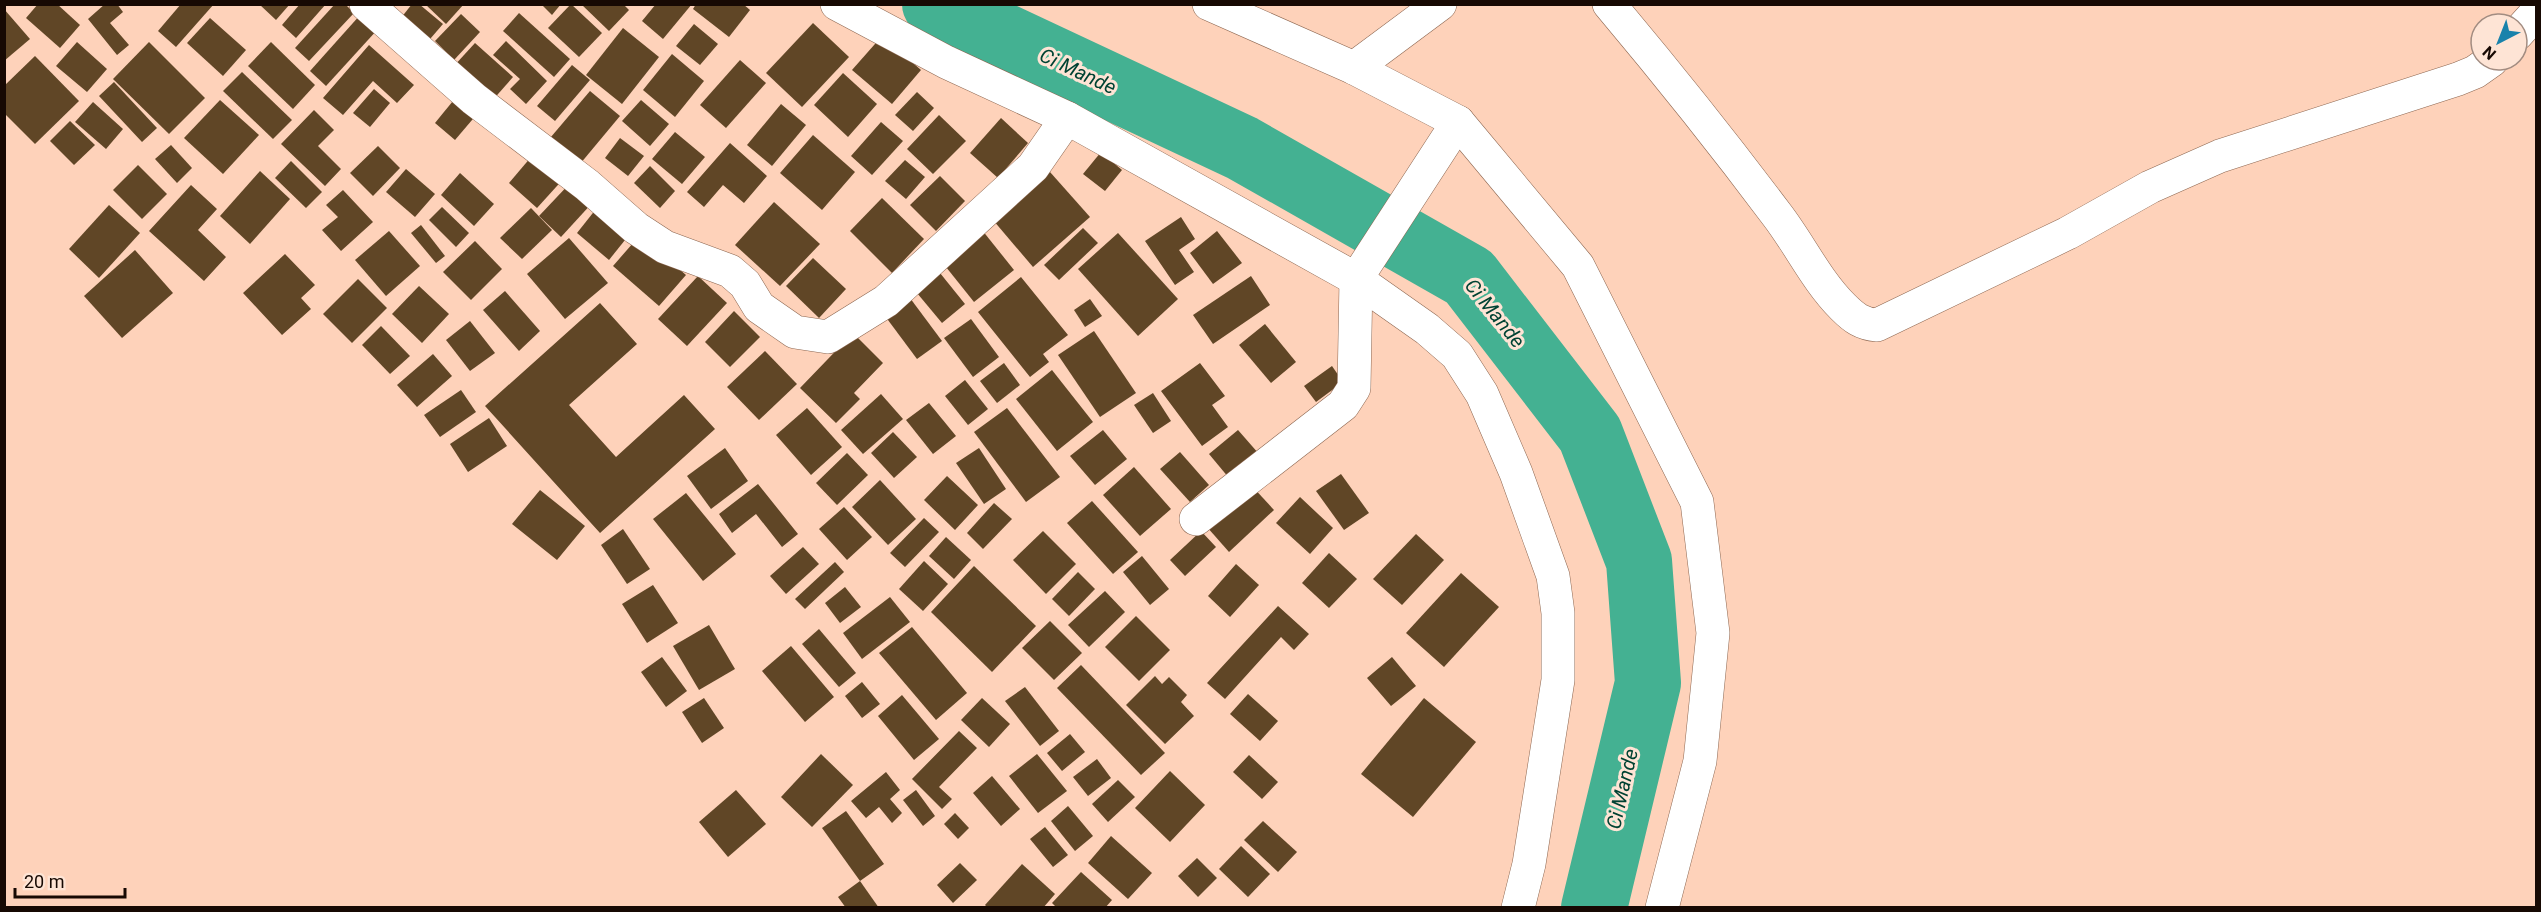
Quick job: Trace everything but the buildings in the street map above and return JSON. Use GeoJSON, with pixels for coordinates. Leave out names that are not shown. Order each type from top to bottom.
{"type":"FeatureCollection","features":[{"type":"Feature","properties":{"kind":"street"},"geometry":{"type":"LineString","coordinates":[[366,4],[474,99],[587,185],[636,228],[665,247],[730,271],[744,284],[759,307],[795,332],[828,337],[886,302],[1034,167],[1067,118]]}},
{"type":"Feature","properties":{"kind":"street"},"geometry":{"type":"LineString","coordinates":[[837,4],[946,62],[1067,118],[1360,273],[1457,355],[1482,394],[1516,473],[1553,576],[1558,613],[1558,680],[1529,864],[1518,908]]}},
{"type":"Feature","properties":{"kind":"street"},"geometry":{"type":"LineString","coordinates":[[1209,4],[1354,68],[1454,130],[1578,266],[1697,502],[1713,633],[1700,760],[1662,908]]}},
{"type":"Feature","properties":{"kind":"street"},"geometry":{"type":"LineString","coordinates":[[1354,68],[1440,4]]}},
{"type":"Feature","properties":{"kind":"street"},"geometry":{"type":"LineString","coordinates":[[1609,4],[1700,113],[1794,238],[1826,288],[1862,324],[1877,326],[2068,232],[2150,187],[2210,160],[2475,72]]}},
{"type":"Feature","properties":{"kind":"street"},"geometry":{"type":"LineString","coordinates":[[1196,519],[1343,405],[1354,388],[1360,273],[1454,130]]}},
{"type":"Feature","properties":{"kind":"waterway","name":"Ci Mande"},"geometry":{"type":"LineString","coordinates":[[935,4],[1242,148],[1469,277],[1590,434],[1639,561],[1648,683],[1594,908]]}}]}
